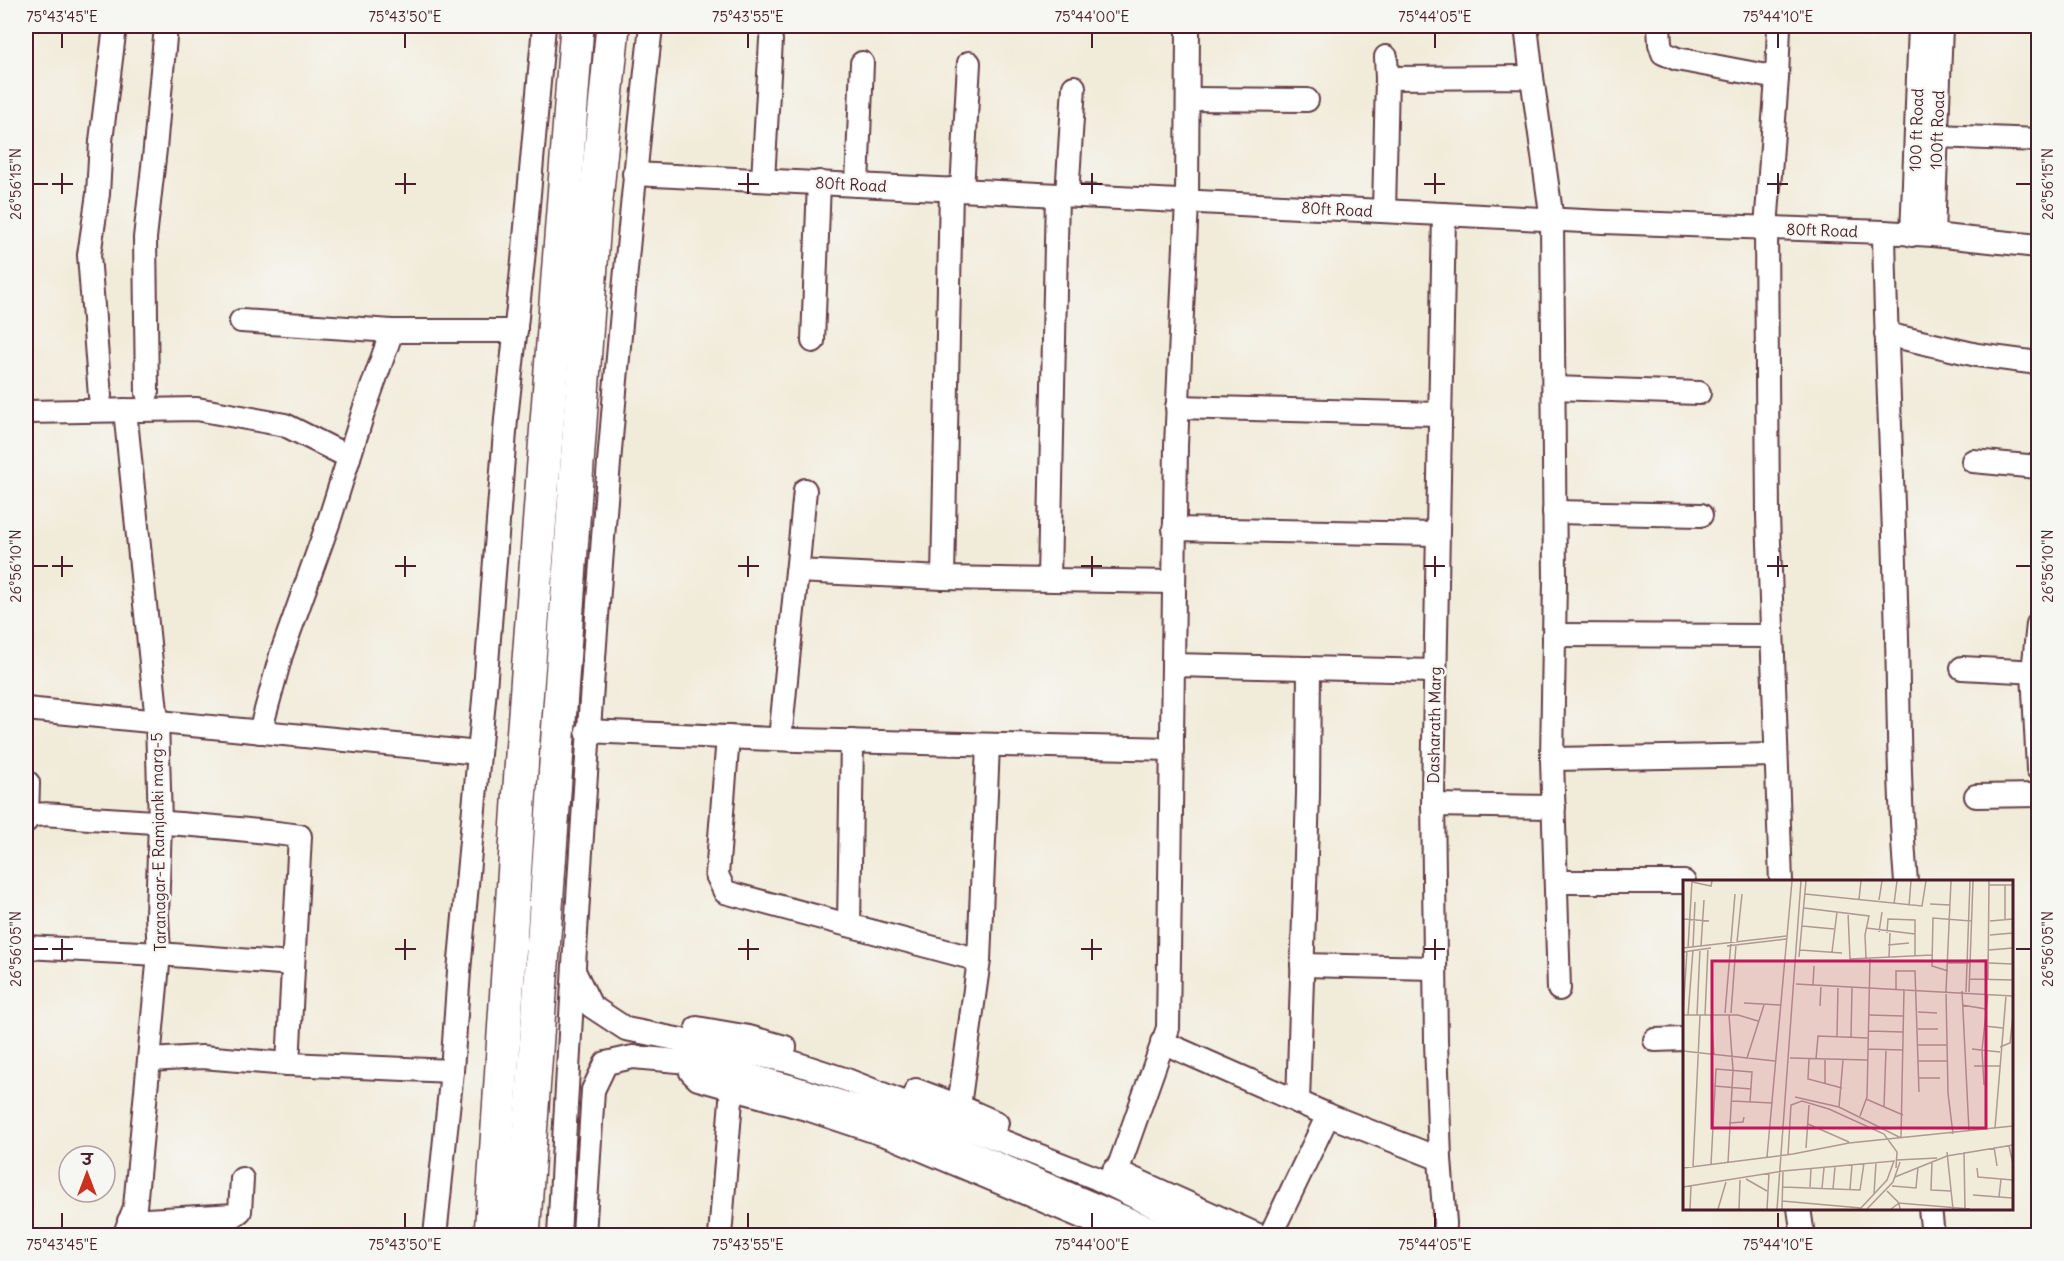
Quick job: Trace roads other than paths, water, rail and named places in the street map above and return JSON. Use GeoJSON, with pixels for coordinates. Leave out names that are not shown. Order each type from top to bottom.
{"type":"FeatureCollection","features":[{"type":"Feature","properties":{"kind":"highway"},"geometry":{"type":"LineString","coordinates":[[491,1236],[523,740],[577,26]]}},
{"type":"Feature","properties":{"kind":"highway"},"geometry":{"type":"LineString","coordinates":[[523,1236],[594,233],[613,26]]}},
{"type":"Feature","properties":{"kind":"street"},"geometry":{"type":"LineString","coordinates":[[100,396],[89,255],[98,194],[101,141],[115,26]]}},
{"type":"Feature","properties":{"kind":"street"},"geometry":{"type":"LineString","coordinates":[[147,393],[145,238],[166,26]]}},
{"type":"Feature","properties":{"kind":"street"},"geometry":{"type":"LineString","coordinates":[[435,1236],[452,1071],[506,419],[544,26]]}},
{"type":"Feature","properties":{"kind":"street"},"geometry":{"type":"LineString","coordinates":[[559,1236],[587,731],[634,174],[651,26]]}},
{"type":"Feature","properties":{"kind":"street"},"geometry":{"type":"LineString","coordinates":[[1117,1172],[1167,1028],[1174,529],[1177,407],[1187,201],[1188,26]]}},
{"type":"Feature","properties":{"kind":"street"},"geometry":{"type":"LineString","coordinates":[[1526,26],[1552,220],[1554,388],[1552,759],[1559,989]]}},
{"type":"Feature","properties":{"kind":"street"},"geometry":{"type":"LineString","coordinates":[[1659,26],[1663,53],[1677,59],[1777,78]]}},
{"type":"Feature","properties":{"kind":"street"},"geometry":{"type":"LineString","coordinates":[[1779,26],[1766,228],[1768,515],[1781,880]]}},
{"type":"Feature","properties":{"kind":"street","name":"100 ft Road"},"geometry":{"type":"LineString","coordinates":[[1920,26],[1923,235]]}},
{"type":"Feature","properties":{"kind":"street","name":"100ft Road"},"geometry":{"type":"LineString","coordinates":[[1923,235],[1937,136],[1941,26]]}},
{"type":"Feature","properties":{"kind":"street"},"geometry":{"type":"LineString","coordinates":[[763,180],[771,40]]}},
{"type":"Feature","properties":{"kind":"street"},"geometry":{"type":"LineString","coordinates":[[857,185],[862,63]]}},
{"type":"Feature","properties":{"kind":"street"},"geometry":{"type":"LineString","coordinates":[[943,578],[956,190],[969,63]]}},
{"type":"Feature","properties":{"kind":"street"},"geometry":{"type":"LineString","coordinates":[[1384,211],[1387,67],[1532,77]]}},
{"type":"Feature","properties":{"kind":"street"},"geometry":{"type":"LineString","coordinates":[[1049,579],[1062,195],[1074,87]]}},
{"type":"Feature","properties":{"kind":"street"},"geometry":{"type":"LineString","coordinates":[[1188,99],[1307,100]]}},
{"type":"Feature","properties":{"kind":"street"},"geometry":{"type":"LineString","coordinates":[[1937,136],[2038,140]]}},
{"type":"Feature","properties":{"kind":"street","name":"80ft Road"},"geometry":{"type":"LineString","coordinates":[[634,174],[1552,220],[1884,232],[2038,246]]}},
{"type":"Feature","properties":{"kind":"street"},"geometry":{"type":"LineString","coordinates":[[813,341],[819,183]]}},
{"type":"Feature","properties":{"kind":"street","name":"Dasharath Marg"},"geometry":{"type":"LineString","coordinates":[[1444,214],[1433,805],[1435,968],[1444,1236]]}},
{"type":"Feature","properties":{"kind":"street"},"geometry":{"type":"LineString","coordinates":[[1884,232],[1895,559],[1900,820],[1906,880]]}},
{"type":"Feature","properties":{"kind":"street"},"geometry":{"type":"LineString","coordinates":[[241,321],[392,331],[516,331]]}},
{"type":"Feature","properties":{"kind":"street"},"geometry":{"type":"LineString","coordinates":[[260,732],[281,655],[329,521],[363,410],[392,331]]}},
{"type":"Feature","properties":{"kind":"street"},"geometry":{"type":"LineString","coordinates":[[1886,334],[1977,355],[2038,363]]}},
{"type":"Feature","properties":{"kind":"street"},"geometry":{"type":"LineString","coordinates":[[1554,388],[1699,393]]}},
{"type":"Feature","properties":{"kind":"street"},"geometry":{"type":"LineString","coordinates":[[1177,407],[1440,414]]}},
{"type":"Feature","properties":{"kind":"street"},"geometry":{"type":"LineString","coordinates":[[26,412],[197,409],[285,425],[349,457]]}},
{"type":"Feature","properties":{"kind":"street","name":"Taranagar-E Ramjanki marg-5"},"geometry":{"type":"LineString","coordinates":[[125,410],[156,721],[160,822],[157,916],[159,954],[135,1207],[127,1228]]}},
{"type":"Feature","properties":{"kind":"street"},"geometry":{"type":"LineString","coordinates":[[1973,461],[2038,466]]}},
{"type":"Feature","properties":{"kind":"street"},"geometry":{"type":"LineString","coordinates":[[780,740],[805,490]]}},
{"type":"Feature","properties":{"kind":"street"},"geometry":{"type":"LineString","coordinates":[[1554,512],[1701,515]]}},
{"type":"Feature","properties":{"kind":"street"},"geometry":{"type":"LineString","coordinates":[[1174,529],[1437,534]]}},
{"type":"Feature","properties":{"kind":"street"},"geometry":{"type":"LineString","coordinates":[[797,574],[797,571],[943,578],[1173,582]]}},
{"type":"Feature","properties":{"kind":"street"},"geometry":{"type":"LineString","coordinates":[[2038,624],[2036,672],[2038,768]]}},
{"type":"Feature","properties":{"kind":"street"},"geometry":{"type":"LineString","coordinates":[[1554,635],[1772,636]]}},
{"type":"Feature","properties":{"kind":"street"},"geometry":{"type":"LineString","coordinates":[[1173,665],[1435,671]]}},
{"type":"Feature","properties":{"kind":"street"},"geometry":{"type":"LineString","coordinates":[[1298,1102],[1308,794],[1309,668]]}},
{"type":"Feature","properties":{"kind":"street"},"geometry":{"type":"LineString","coordinates":[[1962,668],[2036,672]]}},
{"type":"Feature","properties":{"kind":"street"},"geometry":{"type":"LineString","coordinates":[[26,709],[479,753]]}},
{"type":"Feature","properties":{"kind":"street"},"geometry":{"type":"LineString","coordinates":[[587,731],[780,740],[1172,749]]}},
{"type":"Feature","properties":{"kind":"street"},"geometry":{"type":"LineString","coordinates":[[728,737],[717,875],[725,892],[979,960]]}},
{"type":"Feature","properties":{"kind":"street"},"geometry":{"type":"LineString","coordinates":[[849,925],[852,741]]}},
{"type":"Feature","properties":{"kind":"street"},"geometry":{"type":"LineString","coordinates":[[959,1106],[979,960],[988,745]]}},
{"type":"Feature","properties":{"kind":"street"},"geometry":{"type":"LineString","coordinates":[[1552,759],[1776,755]]}},
{"type":"Feature","properties":{"kind":"street"},"geometry":{"type":"LineString","coordinates":[[28,783],[26,819],[39,813],[300,836],[288,1064]]}},
{"type":"Feature","properties":{"kind":"street"},"geometry":{"type":"LineString","coordinates":[[1976,796],[2038,795]]}},
{"type":"Feature","properties":{"kind":"street"},"geometry":{"type":"LineString","coordinates":[[1433,805],[1554,807]]}},
{"type":"Feature","properties":{"kind":"street"},"geometry":{"type":"LineString","coordinates":[[1556,882],[1683,882]]}},
{"type":"Feature","properties":{"kind":"street"},"geometry":{"type":"LineString","coordinates":[[26,947],[293,964]]}},
{"type":"Feature","properties":{"kind":"street"},"geometry":{"type":"LineString","coordinates":[[1302,965],[1435,968]]}},
{"type":"Feature","properties":{"kind":"street"},"geometry":{"type":"LineString","coordinates":[[573,970],[591,1006],[626,1029],[792,1062],[847,1080],[1096,1178],[1216,1236]]}},
{"type":"Feature","properties":{"kind":"street"},"geometry":{"type":"LineString","coordinates":[[626,1029],[653,1020],[749,1036],[827,1059],[959,1106],[1117,1172],[1260,1236]]}},
{"type":"Feature","properties":{"kind":"street"},"geometry":{"type":"LineString","coordinates":[[1655,1040],[1683,1039]]}},
{"type":"Feature","properties":{"kind":"street"},"geometry":{"type":"LineString","coordinates":[[1162,1042],[1328,1115],[1440,1160]]}},
{"type":"Feature","properties":{"kind":"street"},"geometry":{"type":"LineString","coordinates":[[150,1060],[202,1057],[288,1064],[452,1071]]}},
{"type":"Feature","properties":{"kind":"street"},"geometry":{"type":"LineString","coordinates":[[584,1236],[593,1090],[606,1063],[616,1059],[633,1058],[678,1060],[740,1073],[883,1115],[1110,1209],[1168,1236]]}},
{"type":"Feature","properties":{"kind":"street"},"geometry":{"type":"LineString","coordinates":[[678,1060],[698,1079],[853,1123],[894,1138],[1127,1236]]}},
{"type":"Feature","properties":{"kind":"street"},"geometry":{"type":"LineString","coordinates":[[725,1233],[732,1088]]}},
{"type":"Feature","properties":{"kind":"street"},"geometry":{"type":"LineString","coordinates":[[1270,1236],[1328,1115]]}},
{"type":"Feature","properties":{"kind":"street"},"geometry":{"type":"LineString","coordinates":[[127,1228],[235,1215],[240,1211],[242,1179]]}},
{"type":"Feature","properties":{"kind":"street"},"geometry":{"type":"LineString","coordinates":[[1799,1210],[1803,1236]]}},
{"type":"Feature","properties":{"kind":"street"},"geometry":{"type":"LineString","coordinates":[[1930,1210],[1933,1236]]}}]}
